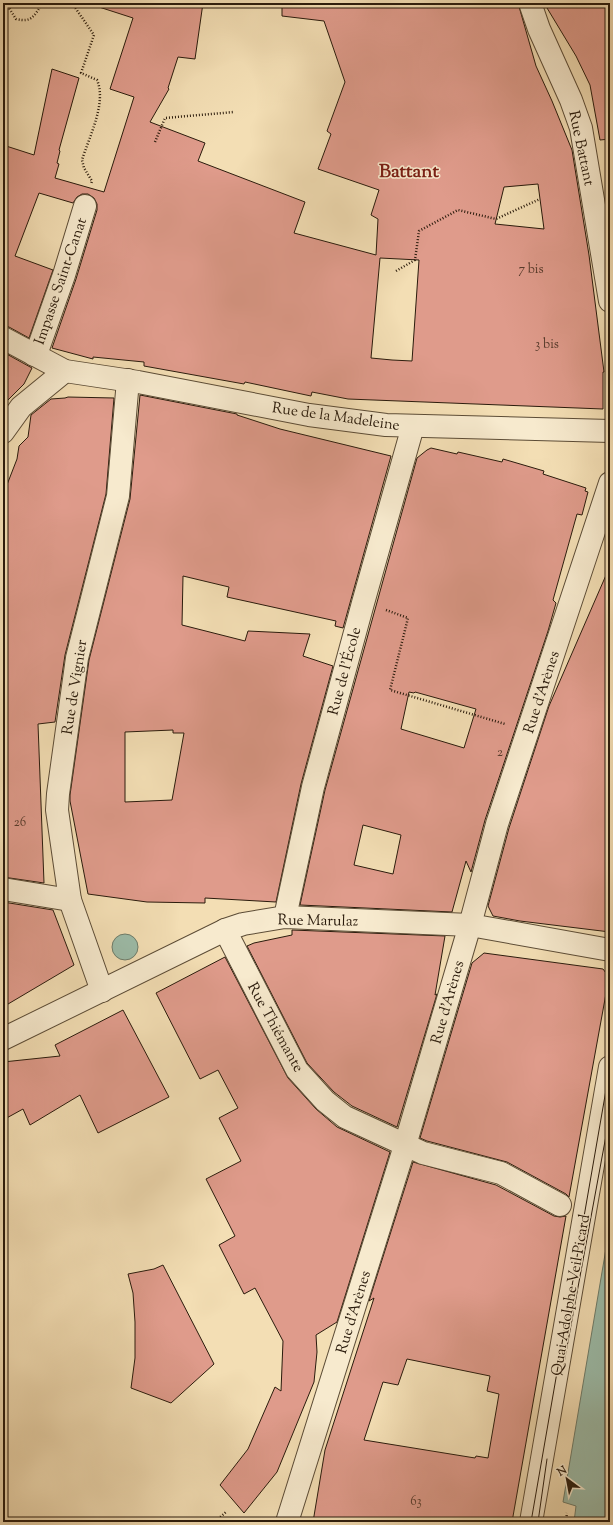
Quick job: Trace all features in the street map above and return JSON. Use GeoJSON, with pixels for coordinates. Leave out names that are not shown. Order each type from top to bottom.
{"type":"FeatureCollection","features":[{"type":"Feature","properties":{"kind":"street","name":"Rue Battant"},"geometry":{"type":"LineString","coordinates":[[530,3],[539,29],[581,128],[610,301]]}},
{"type":"Feature","properties":{"kind":"street","name":"Impasse Saint-Canat"},"geometry":{"type":"LineString","coordinates":[[34,355],[39,346],[64,275],[88,197]]}},
{"type":"Feature","properties":{"kind":"street","name":"Rue de la Madeleine"},"geometry":{"type":"LineString","coordinates":[[3,338],[65,371],[128,380],[309,416],[386,425],[610,431]]}},
{"type":"Feature","properties":{"kind":"street"},"geometry":{"type":"LineString","coordinates":[[3,432],[21,407],[65,371]]}},
{"type":"Feature","properties":{"kind":"street","name":"Rue de Vignier"},"geometry":{"type":"LineString","coordinates":[[102,991],[70,900],[58,810],[58,794],[77,658],[118,496],[128,380]]}},
{"type":"Feature","properties":{"kind":"street","name":"Rue de l'École"},"geometry":{"type":"LineString","coordinates":[[285,918],[313,787],[413,426]]}},
{"type":"Feature","properties":{"kind":"street","name":"Rue d'Arènes"},"geometry":{"type":"LineString","coordinates":[[287,1522],[406,1145],[470,925],[497,824],[610,483]]}},
{"type":"Feature","properties":{"kind":"street"},"geometry":{"type":"LineString","coordinates":[[3,889],[70,900]]}},
{"type":"Feature","properties":{"kind":"street","name":"Rue Marulaz"},"geometry":{"type":"LineString","coordinates":[[3,1039],[225,930],[243,924],[285,918],[470,925],[610,950]]}},
{"type":"Feature","properties":{"kind":"street","name":"Rue Thiémante"},"geometry":{"type":"LineString","coordinates":[[225,930],[297,1070],[325,1100],[344,1117],[423,1153],[501,1173],[560,1204]]}},
{"type":"Feature","properties":{"kind":"street","name":"Quai Adolphe Veil Picard"},"geometry":{"type":"LineString","coordinates":[[531,1522],[610,1067]]}},
{"type":"Feature","properties":{"kind":"path"},"geometry":{"type":"LineString","coordinates":[[7,3],[16,19],[25,21],[32,19],[42,3]]}},
{"type":"Feature","properties":{"kind":"path"},"geometry":{"type":"LineString","coordinates":[[72,3],[94,35],[81,73],[97,80],[99,85],[100,103],[82,160],[84,168],[92,181],[88,197]]}},
{"type":"Feature","properties":{"kind":"path"},"geometry":{"type":"LineString","coordinates":[[155,142],[165,118],[234,112]]}},
{"type":"Feature","properties":{"kind":"path"},"geometry":{"type":"LineString","coordinates":[[396,271],[415,260],[418,231],[458,210],[496,219],[540,199]]}},
{"type":"Feature","properties":{"kind":"path"},"geometry":{"type":"LineString","coordinates":[[363,603],[408,618],[390,690],[499,722]]}},
{"type":"Feature","properties":{"kind":"path"},"geometry":{"type":"LineString","coordinates":[[218,1519],[226,1512]]}},
{"type":"Feature","properties":{"kind":"path"},"geometry":{"type":"LineString","coordinates":[[566,1522],[567,1513]]}},
{"type":"Feature","properties":{"kind":"shaded area"},"geometry":{"type":"Polygon","coordinates":[[[125,934],[134,938],[138,947],[134,956],[125,960],[116,956],[112,947],[116,938],[125,934]]]}},
{"type":"Feature","properties":{"kind":"shaded area"},"geometry":{"type":"Polygon","coordinates":[[[610,1225],[610,1522],[574,1522],[576,1506],[563,1502],[610,1225]]]}},
{"type":"Feature","properties":{"kind":"building"},"geometry":{"type":"Polygon","coordinates":[[[99,3],[203,3],[195,59],[178,57],[168,88],[169,89],[150,122],[205,143],[198,161],[305,202],[294,233],[376,255],[378,219],[371,215],[379,190],[318,169],[331,134],[327,131],[345,82],[324,21],[282,16],[282,3],[518,3],[536,66],[572,150],[589,255],[604,372],[603,409],[348,399],[312,392],[311,396],[245,382],[244,384],[144,366],[144,362],[93,357],[93,359],[52,348],[76,279],[97,210],[97,204],[94,198],[88,194],[82,194],[77,197],[73,203],[39,193],[15,256],[53,270],[29,338],[9,327],[3,326],[3,145],[34,155],[52,69],[79,78],[59,150],[57,163],[59,164],[55,178],[104,192],[134,97],[110,89],[133,18],[99,7],[99,3]],[[538,184],[504,187],[495,224],[544,229],[538,184]],[[380,258],[371,358],[412,361],[419,260],[380,258]]]}},
{"type":"Feature","properties":{"kind":"building"},"geometry":{"type":"Polygon","coordinates":[[[544,3],[610,3],[610,139],[600,140],[590,85],[576,56],[544,3]]]}},
{"type":"Feature","properties":{"kind":"building"},"geometry":{"type":"Polygon","coordinates":[[[3,352],[32,368],[24,384],[3,405],[3,352]]]}},
{"type":"Feature","properties":{"kind":"building"},"geometry":{"type":"Polygon","coordinates":[[[140,395],[237,414],[280,429],[391,456],[343,628],[335,626],[336,621],[227,597],[229,587],[183,576],[182,625],[245,641],[248,631],[310,634],[303,656],[333,666],[301,784],[276,902],[205,898],[205,903],[147,902],[88,894],[70,795],[89,660],[130,499],[140,395]],[[173,730],[125,732],[125,802],[172,800],[184,733],[173,733],[173,730]]]}},
{"type":"Feature","properties":{"kind":"building"},"geometry":{"type":"Polygon","coordinates":[[[68,397],[114,398],[106,494],[65,655],[55,722],[38,724],[44,883],[3,877],[3,495],[17,459],[19,446],[28,437],[31,415],[51,399],[68,397]]]}},
{"type":"Feature","properties":{"kind":"building"},"geometry":{"type":"Polygon","coordinates":[[[431,448],[457,454],[458,452],[502,462],[503,459],[544,471],[543,474],[586,488],[585,491],[588,492],[582,515],[577,514],[553,600],[556,603],[548,631],[485,820],[471,872],[466,861],[452,912],[300,905],[325,790],[417,458],[431,448]],[[409,692],[401,729],[464,748],[476,709],[415,692],[409,692]],[[363,825],[354,865],[393,874],[401,835],[363,825]]]}},
{"type":"Feature","properties":{"kind":"building"},"geometry":{"type":"Polygon","coordinates":[[[610,566],[610,932],[520,921],[493,916],[488,906],[509,828],[549,706],[610,566]]]}},
{"type":"Feature","properties":{"kind":"building"},"geometry":{"type":"Polygon","coordinates":[[[3,902],[53,910],[74,965],[3,1007],[3,902]]]}},
{"type":"Feature","properties":{"kind":"building"},"geometry":{"type":"Polygon","coordinates":[[[292,930],[445,936],[435,995],[437,994],[397,1127],[352,1106],[334,1092],[307,1063],[247,946],[254,943],[292,935],[292,930]]]}},
{"type":"Feature","properties":{"kind":"building"},"geometry":{"type":"Polygon","coordinates":[[[484,953],[603,969],[609,977],[569,1197],[507,1162],[420,1138],[472,963],[484,953]]]}},
{"type":"Feature","properties":{"kind":"building"},"geometry":{"type":"Polygon","coordinates":[[[225,957],[288,1078],[316,1109],[337,1127],[390,1152],[337,1322],[316,1335],[317,1352],[314,1382],[277,1472],[244,1513],[220,1485],[248,1449],[275,1387],[281,1391],[283,1341],[255,1288],[244,1294],[219,1245],[235,1236],[206,1179],[241,1161],[219,1118],[238,1108],[218,1070],[200,1079],[156,993],[225,957]]]}},
{"type":"Feature","properties":{"kind":"building"},"geometry":{"type":"Polygon","coordinates":[[[123,1010],[169,1097],[98,1133],[80,1095],[30,1125],[23,1109],[3,1120],[3,1062],[60,1056],[55,1045],[123,1010]]]}},
{"type":"Feature","properties":{"kind":"building"},"geometry":{"type":"Polygon","coordinates":[[[413,1162],[496,1185],[554,1216],[566,1216],[512,1522],[313,1522],[325,1450],[374,1298],[369,1301],[413,1162]],[[407,1359],[398,1385],[383,1382],[364,1440],[475,1458],[476,1456],[488,1458],[499,1394],[487,1391],[490,1376],[407,1359]]]}},
{"type":"Feature","properties":{"kind":"building"},"geometry":{"type":"Polygon","coordinates":[[[163,1265],[214,1364],[171,1403],[131,1388],[135,1358],[135,1322],[133,1293],[128,1274],[154,1269],[163,1265]]]}},
{"type":"Feature","properties":{"kind":"tram line"},"geometry":{"type":"LineString","coordinates":[[531,1522],[610,1067]]}},
{"type":"Feature","properties":{"kind":"tram line"},"geometry":{"type":"LineString","coordinates":[[562,1374],[610,1114]]}},
{"type":"Feature","properties":{"kind":"tram line"},"geometry":{"type":"LineString","coordinates":[[538,1522],[547,1459]]}},
{"type":"Feature","properties":{"kind":"district","name":"Battant"},"geometry":{"type":"Point","coordinates":[409,170]}}]}
